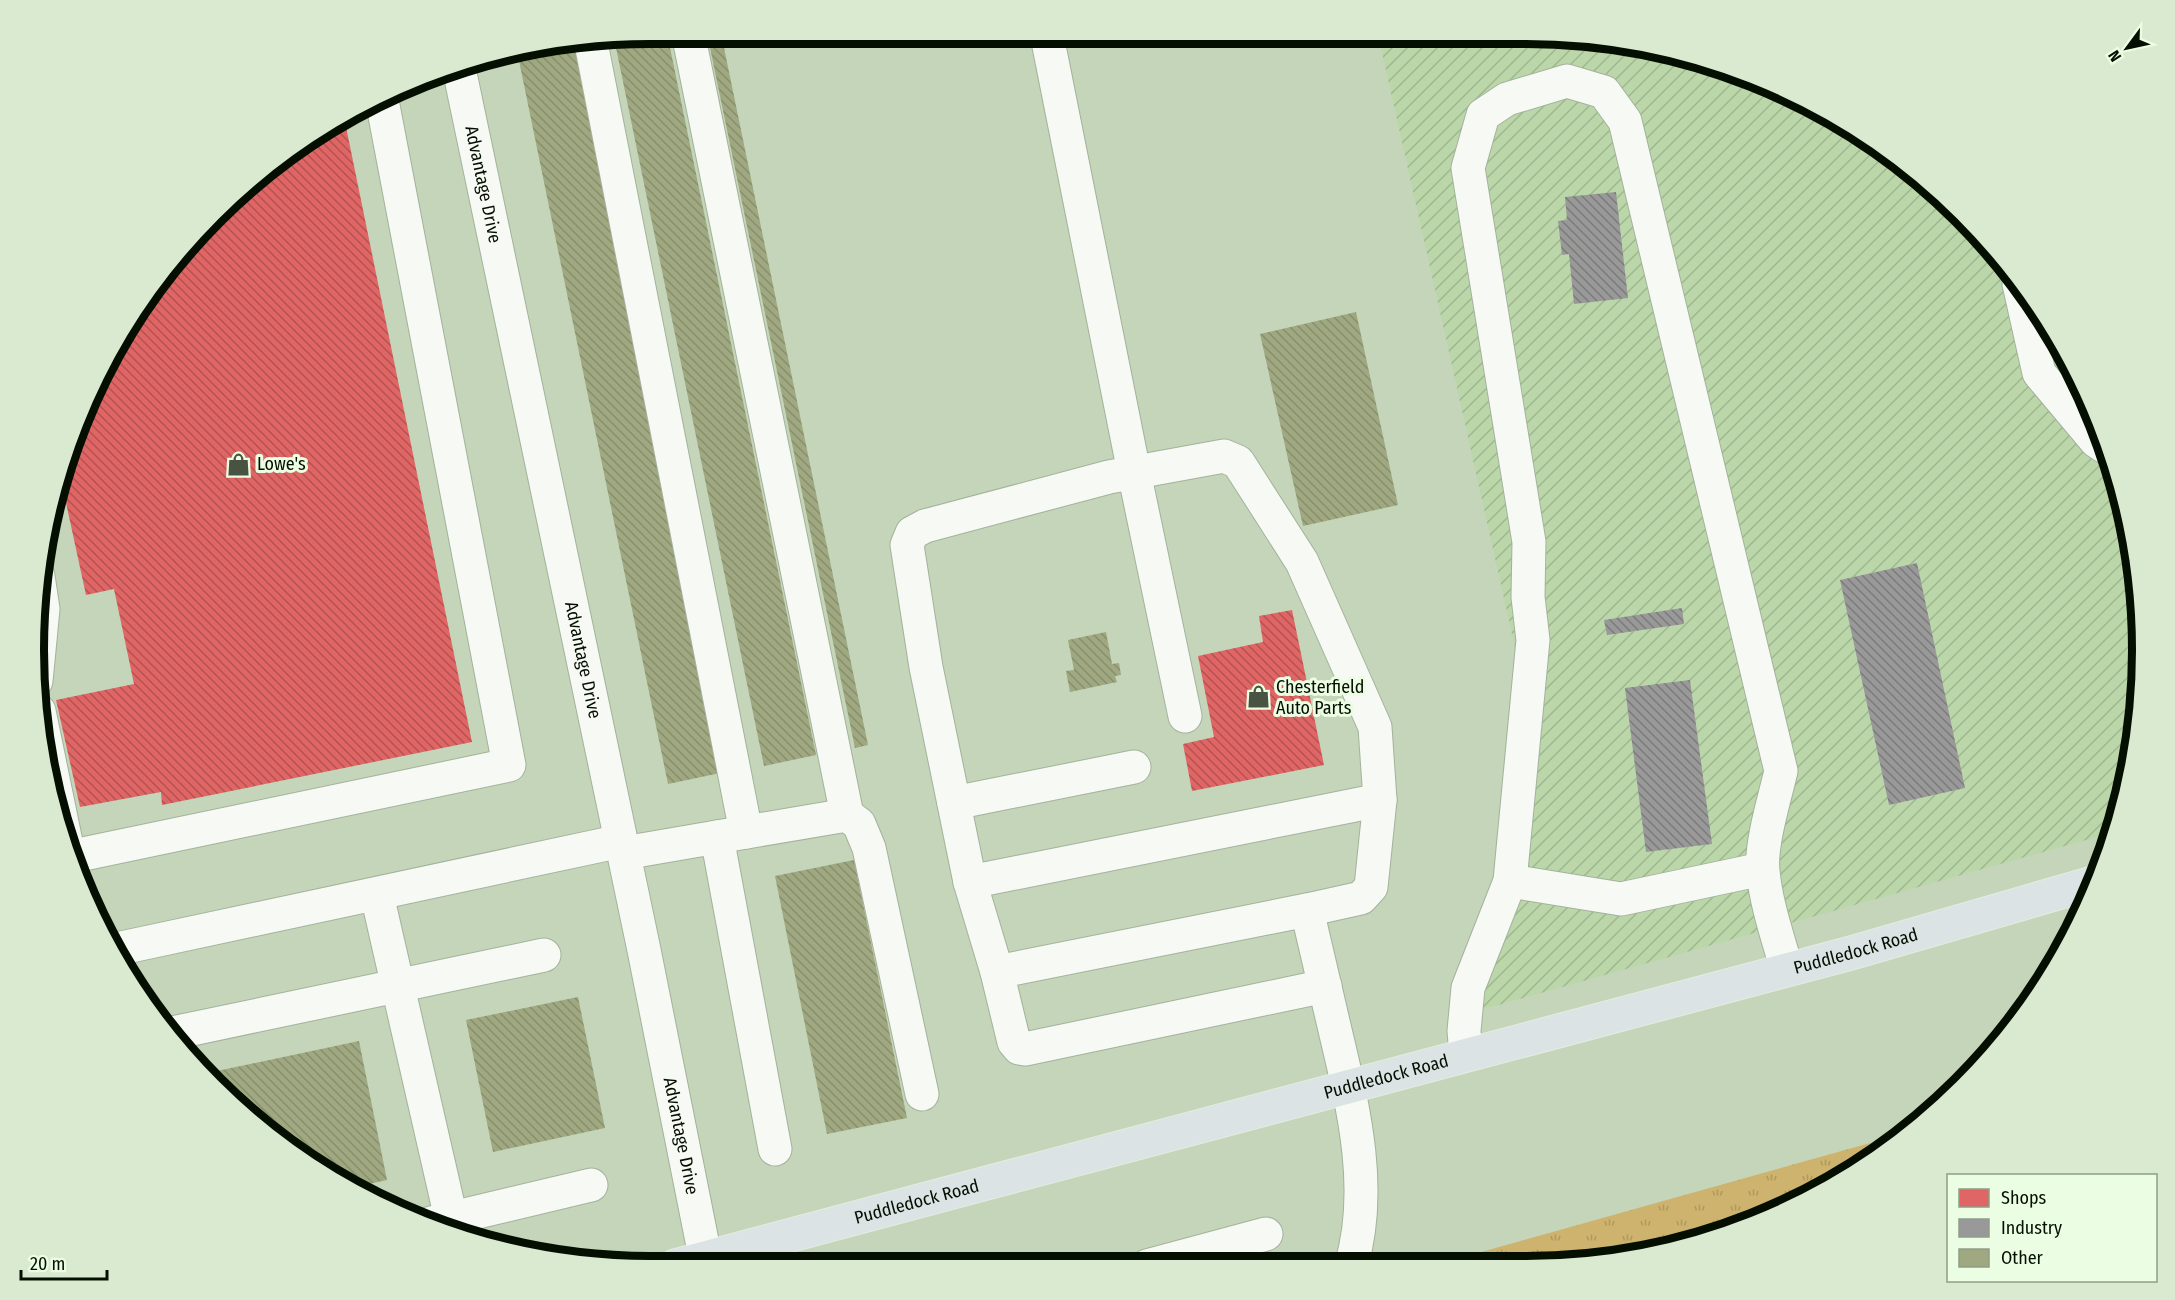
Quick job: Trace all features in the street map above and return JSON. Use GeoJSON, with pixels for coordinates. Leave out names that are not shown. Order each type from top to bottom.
{"type":"FeatureCollection","features":[{"type":"Feature","properties":{"kind":"main road","name":"Puddledock Road"},"geometry":{"type":"LineString","coordinates":[[722,1256],[1348,1086],[1787,970],[2083,886]]}},
{"type":"Feature","properties":{"kind":"street"},"geometry":{"type":"LineString","coordinates":[[690,44],[847,815],[859,824],[869,848],[922,1094]]}},
{"type":"Feature","properties":{"kind":"street"},"geometry":{"type":"LineString","coordinates":[[1049,44],[1185,716]]}},
{"type":"Feature","properties":{"kind":"street"},"geometry":{"type":"LineString","coordinates":[[592,47],[732,835],[775,1149]]}},
{"type":"Feature","properties":{"kind":"street","name":"Advantage Drive"},"geometry":{"type":"LineString","coordinates":[[460,74],[622,847],[695,1256]]}},
{"type":"Feature","properties":{"kind":"street"},"geometry":{"type":"LineString","coordinates":[[1466,1055],[1464,1031],[1468,988],[1510,881],[1533,640],[1528,597],[1529,542],[1468,168],[1483,115],[1507,99],[1567,81],[1604,92],[1624,121],[1781,771],[1767,833],[1762,869],[1787,970]]}},
{"type":"Feature","properties":{"kind":"street"},"geometry":{"type":"LineString","coordinates":[[80,855],[508,765],[383,106]]}},
{"type":"Feature","properties":{"kind":"street"},"geometry":{"type":"LineString","coordinates":[[2024,306],[2039,373],[2092,436]]}},
{"type":"Feature","properties":{"kind":"street"},"geometry":{"type":"LineString","coordinates":[[997,972],[1361,898],[1371,887],[1380,800],[1375,728],[1302,562],[1238,462],[1224,456],[1134,472],[925,526],[912,533],[908,545],[926,667],[970,882],[997,972],[1014,1042],[1019,1048],[1025,1049],[1325,986]]}},
{"type":"Feature","properties":{"kind":"street"},"geometry":{"type":"LineString","coordinates":[[954,803],[1134,767]]}},
{"type":"Feature","properties":{"kind":"street"},"geometry":{"type":"LineString","coordinates":[[970,882],[1380,800]]}},
{"type":"Feature","properties":{"kind":"street"},"geometry":{"type":"LineString","coordinates":[[122,948],[622,847],[732,835],[847,815]]}},
{"type":"Feature","properties":{"kind":"street"},"geometry":{"type":"LineString","coordinates":[[1510,881],[1621,899],[1762,869]]}},
{"type":"Feature","properties":{"kind":"street"},"geometry":{"type":"LineString","coordinates":[[376,895],[399,986],[440,1218]]}},
{"type":"Feature","properties":{"kind":"street"},"geometry":{"type":"LineString","coordinates":[[1307,910],[1348,1086],[1362,1187],[1354,1256]]}},
{"type":"Feature","properties":{"kind":"street"},"geometry":{"type":"LineString","coordinates":[[179,1032],[544,955]]}},
{"type":"Feature","properties":{"kind":"street"},"geometry":{"type":"LineString","coordinates":[[443,1219],[591,1185]]}},
{"type":"Feature","properties":{"kind":"street"},"geometry":{"type":"LineString","coordinates":[[1184,1256],[1266,1234]]}},
{"type":"Feature","properties":{"kind":"shaded area"},"geometry":{"type":"Polygon","coordinates":[[[1380,44],[1565,45],[1643,55],[1682,64],[1757,90],[1793,106],[1862,146],[1925,194],[1954,221],[1981,250],[2029,313],[2069,382],[2085,418],[2111,493],[2120,532],[2130,610],[2132,650],[2130,690],[2120,768],[2102,836],[1473,1012],[1522,679],[1380,44]]]}},
{"type":"Feature","properties":{"kind":"green space"},"geometry":{"type":"Polygon","coordinates":[[[1882,1140],[1828,1175],[1793,1194],[1720,1224],[1682,1236],[1643,1245],[1565,1255],[1467,1256],[1882,1140]]]}},
{"type":"Feature","properties":{"kind":"building: Shops","name":"Lowe's"},"geometry":{"type":"Polygon","coordinates":[[[346,126],[472,742],[162,805],[161,792],[80,807],[56,700],[134,684],[114,589],[86,595],[64,493],[90,418],[125,347],[169,281],[221,221],[281,169],[346,126]]]}},
{"type":"Feature","properties":{"kind":"building: Shops","name":"Chesterfield Auto Parts"},"geometry":{"type":"Polygon","coordinates":[[[1292,610],[1324,765],[1192,791],[1183,744],[1214,737],[1198,656],[1263,642],[1259,616],[1292,610]]]}},
{"type":"Feature","properties":{"kind":"building: Industry"},"geometry":{"type":"Polygon","coordinates":[[[1616,192],[1628,298],[1574,304],[1569,254],[1562,255],[1558,221],[1567,220],[1565,197],[1616,192]]]}},
{"type":"Feature","properties":{"kind":"building: Industry"},"geometry":{"type":"Polygon","coordinates":[[[1917,563],[1965,788],[1889,805],[1840,580],[1917,563]]]}},
{"type":"Feature","properties":{"kind":"building: Industry"},"geometry":{"type":"Polygon","coordinates":[[[1682,608],[1684,624],[1607,635],[1604,620],[1682,608]]]}},
{"type":"Feature","properties":{"kind":"building: Industry"},"geometry":{"type":"Polygon","coordinates":[[[1690,680],[1712,844],[1646,852],[1625,688],[1690,680]]]}},
{"type":"Feature","properties":{"kind":"building: Other"},"geometry":{"type":"Polygon","coordinates":[[[669,44],[816,755],[764,766],[615,45],[669,44]]]}},
{"type":"Feature","properties":{"kind":"building: Other"},"geometry":{"type":"Polygon","coordinates":[[[709,44],[723,44],[868,745],[855,748],[709,44]]]}},
{"type":"Feature","properties":{"kind":"building: Other"},"geometry":{"type":"Polygon","coordinates":[[[576,48],[725,772],[668,784],[518,58],[532,55],[576,48]]]}},
{"type":"Feature","properties":{"kind":"building: Other"},"geometry":{"type":"Polygon","coordinates":[[[1356,312],[1398,505],[1303,526],[1260,334],[1356,312]]]}},
{"type":"Feature","properties":{"kind":"building: Other"},"geometry":{"type":"Polygon","coordinates":[[[1106,632],[1112,664],[1119,663],[1121,675],[1115,676],[1117,682],[1070,692],[1066,671],[1074,670],[1068,640],[1106,632]]]}},
{"type":"Feature","properties":{"kind":"building: Other"},"geometry":{"type":"Polygon","coordinates":[[[854,860],[907,1118],[827,1134],[775,876],[854,860]]]}},
{"type":"Feature","properties":{"kind":"building: Other"},"geometry":{"type":"Polygon","coordinates":[[[578,997],[605,1128],[493,1152],[466,1020],[578,997]]]}},
{"type":"Feature","properties":{"kind":"building: Other"},"geometry":{"type":"Polygon","coordinates":[[[359,1041],[387,1180],[365,1185],[313,1154],[250,1106],[214,1072],[359,1041]]]}},
{"type":"Feature","properties":{"kind":"place","name":"Lowe's"},"geometry":{"type":"Point","coordinates":[239,464]}},
{"type":"Feature","properties":{"kind":"place","name":"Chesterfield Auto Parts"},"geometry":{"type":"Point","coordinates":[1258,697]}}]}
